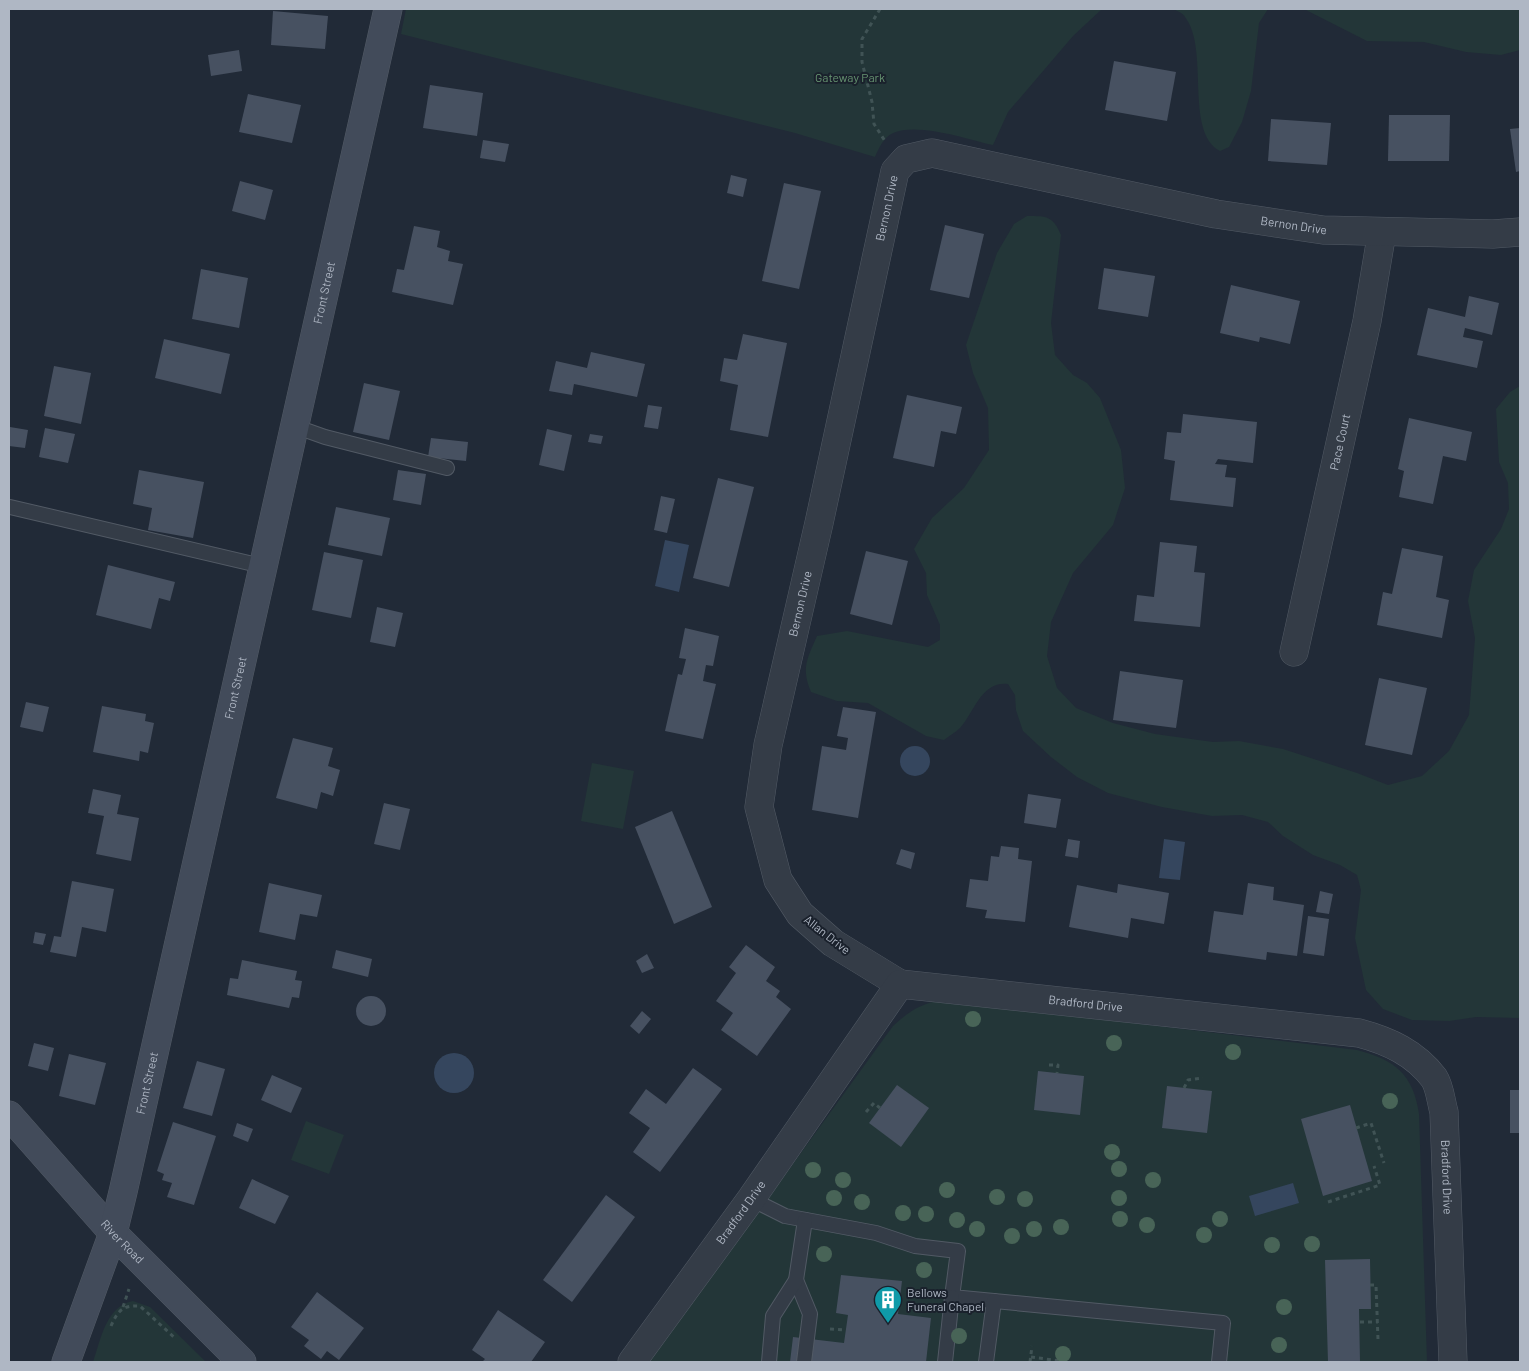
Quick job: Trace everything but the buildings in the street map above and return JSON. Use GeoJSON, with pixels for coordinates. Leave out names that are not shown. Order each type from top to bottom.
{"type":"FeatureCollection","features":[{"type":"Feature","properties":{"kind":"main road","name":"Front Street"},"geometry":{"type":"LineString","coordinates":[[66,1362],[113,1234],[388,9]]}},
{"type":"Feature","properties":{"kind":"main road","name":"River Road"},"geometry":{"type":"LineString","coordinates":[[9,1115],[113,1234],[242,1362]]}},
{"type":"Feature","properties":{"kind":"street","name":"Bernon Drive"},"geometry":{"type":"LineString","coordinates":[[766,839],[759,807],[768,746],[822,514],[895,171],[906,159],[932,152],[1216,214],[1323,230],[1493,234],[1520,232]]}},
{"type":"Feature","properties":{"kind":"street","name":"Pace Court"},"geometry":{"type":"LineString","coordinates":[[1294,652],[1367,321],[1382,232]]}},
{"type":"Feature","properties":{"kind":"street","name":"Allan Drive"},"geometry":{"type":"LineString","coordinates":[[766,839],[778,880],[800,914],[833,943],[900,984]]}},
{"type":"Feature","properties":{"kind":"street","name":"Bradford Drive"},"geometry":{"type":"LineString","coordinates":[[632,1362],[751,1199],[900,984],[1360,1033],[1387,1041],[1409,1054],[1435,1080],[1444,1112],[1453,1362]]}},
{"type":"Feature","properties":{"kind":"lane"},"geometry":{"type":"LineString","coordinates":[[294,426],[325,437],[447,468]]}},
{"type":"Feature","properties":{"kind":"lane"},"geometry":{"type":"LineString","coordinates":[[10,507],[262,566]]}},
{"type":"Feature","properties":{"kind":"lane"},"geometry":{"type":"LineString","coordinates":[[751,1199],[785,1216],[876,1233],[915,1246],[958,1251],[945,1362]]}},
{"type":"Feature","properties":{"kind":"lane"},"geometry":{"type":"LineString","coordinates":[[769,1362],[773,1316],[796,1280],[805,1220]]}},
{"type":"Feature","properties":{"kind":"lane"},"geometry":{"type":"LineString","coordinates":[[796,1280],[810,1314],[804,1362]]}},
{"type":"Feature","properties":{"kind":"lane"},"geometry":{"type":"LineString","coordinates":[[952,1297],[1223,1323],[1219,1362]]}},
{"type":"Feature","properties":{"kind":"lane"},"geometry":{"type":"LineString","coordinates":[[986,1362],[994,1301]]}},
{"type":"Feature","properties":{"kind":"path"},"geometry":{"type":"LineString","coordinates":[[880,9],[862,39],[862,62],[872,102],[874,124],[886,143],[906,159]]}},
{"type":"Feature","properties":{"kind":"path"},"geometry":{"type":"LineString","coordinates":[[1049,1065],[1058,1066],[1057,1073]]}},
{"type":"Feature","properties":{"kind":"path"},"geometry":{"type":"LineString","coordinates":[[1184,1088],[1188,1080],[1204,1078]]}},
{"type":"Feature","properties":{"kind":"path"},"geometry":{"type":"LineString","coordinates":[[866,1112],[874,1103],[880,1108]]}},
{"type":"Feature","properties":{"kind":"path"},"geometry":{"type":"LineString","coordinates":[[1356,1128],[1371,1123],[1384,1163]]}},
{"type":"Feature","properties":{"kind":"path"},"geometry":{"type":"LineString","coordinates":[[1328,1202],[1380,1185],[1374,1166]]}},
{"type":"Feature","properties":{"kind":"path"},"geometry":{"type":"LineString","coordinates":[[1370,1285],[1376,1285],[1378,1340]]}},
{"type":"Feature","properties":{"kind":"path"},"geometry":{"type":"LineString","coordinates":[[110,1329],[117,1312],[123,1308],[140,1306],[180,1343]]}},
{"type":"Feature","properties":{"kind":"path"},"geometry":{"type":"LineString","coordinates":[[1360,1322],[1378,1322]]}},
{"type":"Feature","properties":{"kind":"path"},"geometry":{"type":"LineString","coordinates":[[1030,1362],[1032,1346]]}},
{"type":"Feature","properties":{"kind":"path"},"geometry":{"type":"LineString","coordinates":[[1031,1357],[1068,1362]]}},
{"type":"Feature","properties":{"kind":"green space","name":"Gateway Park"},"geometry":{"type":"Polygon","coordinates":[[[406,9],[1102,9],[1073,36],[1008,112],[993,145],[928,130],[903,130],[893,133],[887,138],[875,157],[795,133],[401,34],[406,9]]]}},
{"type":"Feature","properties":{"kind":"green space"},"geometry":{"type":"Polygon","coordinates":[[[1173,9],[1268,9],[1259,23],[1251,91],[1242,122],[1229,147],[1220,151],[1209,141],[1203,127],[1196,49],[1192,31],[1184,16],[1173,9]]]}},
{"type":"Feature","properties":{"kind":"green space"},"geometry":{"type":"Polygon","coordinates":[[[1304,9],[1520,9],[1520,50],[1501,55],[1466,52],[1424,42],[1367,41],[1304,9]]]}},
{"type":"Feature","properties":{"kind":"green space"},"geometry":{"type":"Polygon","coordinates":[[[1027,216],[1048,218],[1055,224],[1061,235],[1051,323],[1055,355],[1073,375],[1087,383],[1100,398],[1121,450],[1125,488],[1113,525],[1073,573],[1051,622],[1047,656],[1057,688],[1076,708],[1113,723],[1155,734],[1213,742],[1239,741],[1283,749],[1388,785],[1422,776],[1449,751],[1469,715],[1475,638],[1468,601],[1474,570],[1501,529],[1509,509],[1508,483],[1499,462],[1496,409],[1510,392],[1520,386],[1520,1018],[1476,1017],[1449,1021],[1412,1020],[1383,1009],[1366,990],[1355,938],[1361,890],[1357,875],[1340,865],[1313,855],[1283,836],[1268,822],[1242,815],[1212,816],[1162,807],[1108,793],[1077,777],[1051,757],[1023,731],[1016,710],[1015,695],[1008,684],[999,684],[985,693],[960,728],[944,740],[926,736],[868,703],[837,701],[811,692],[806,676],[806,664],[817,636],[847,631],[928,647],[940,640],[940,625],[927,595],[926,573],[914,549],[932,518],[964,488],[989,450],[988,408],[973,373],[966,345],[997,253],[1014,224],[1027,216]]]}},
{"type":"Feature","properties":{"kind":"green space"},"geometry":{"type":"Polygon","coordinates":[[[592,763],[634,771],[623,829],[581,821],[592,763]]]}},
{"type":"Feature","properties":{"kind":"green space"},"geometry":{"type":"Polygon","coordinates":[[[941,1000],[1357,1050],[1392,1064],[1407,1079],[1416,1100],[1419,1114],[1427,1362],[649,1362],[893,1026],[915,1009],[941,1000]]]}},
{"type":"Feature","properties":{"kind":"green space"},"geometry":{"type":"Polygon","coordinates":[[[306,1121],[344,1135],[329,1174],[291,1160],[306,1121]]]}},
{"type":"Feature","properties":{"kind":"green space"},"geometry":{"type":"Polygon","coordinates":[[[133,1301],[150,1307],[206,1362],[93,1362],[102,1334],[111,1316],[116,1309],[133,1301]]]}},
{"type":"Feature","properties":{"kind":"water"},"geometry":{"type":"Polygon","coordinates":[[[665,540],[689,545],[679,592],[655,586],[665,540]]]}},
{"type":"Feature","properties":{"kind":"water"},"geometry":{"type":"Polygon","coordinates":[[[915,746],[921,747],[929,755],[929,767],[921,775],[915,776],[909,775],[901,767],[900,761],[901,755],[909,747],[915,746]]]}},
{"type":"Feature","properties":{"kind":"water"},"geometry":{"type":"Polygon","coordinates":[[[1164,839],[1185,842],[1180,880],[1159,878],[1164,839]]]}},
{"type":"Feature","properties":{"kind":"water"},"geometry":{"type":"Polygon","coordinates":[[[450,1053],[458,1053],[465,1056],[471,1062],[474,1073],[471,1084],[465,1090],[458,1093],[450,1093],[443,1090],[437,1084],[434,1077],[434,1069],[437,1062],[443,1056],[450,1053]]]}},
{"type":"Feature","properties":{"kind":"water"},"geometry":{"type":"Polygon","coordinates":[[[1293,1183],[1299,1203],[1255,1216],[1249,1196],[1293,1183]]]}},
{"type":"Feature","properties":{"kind":"place","name":"Bellows Funeral Chapel"},"geometry":{"type":"Point","coordinates":[888,1324]}}]}
